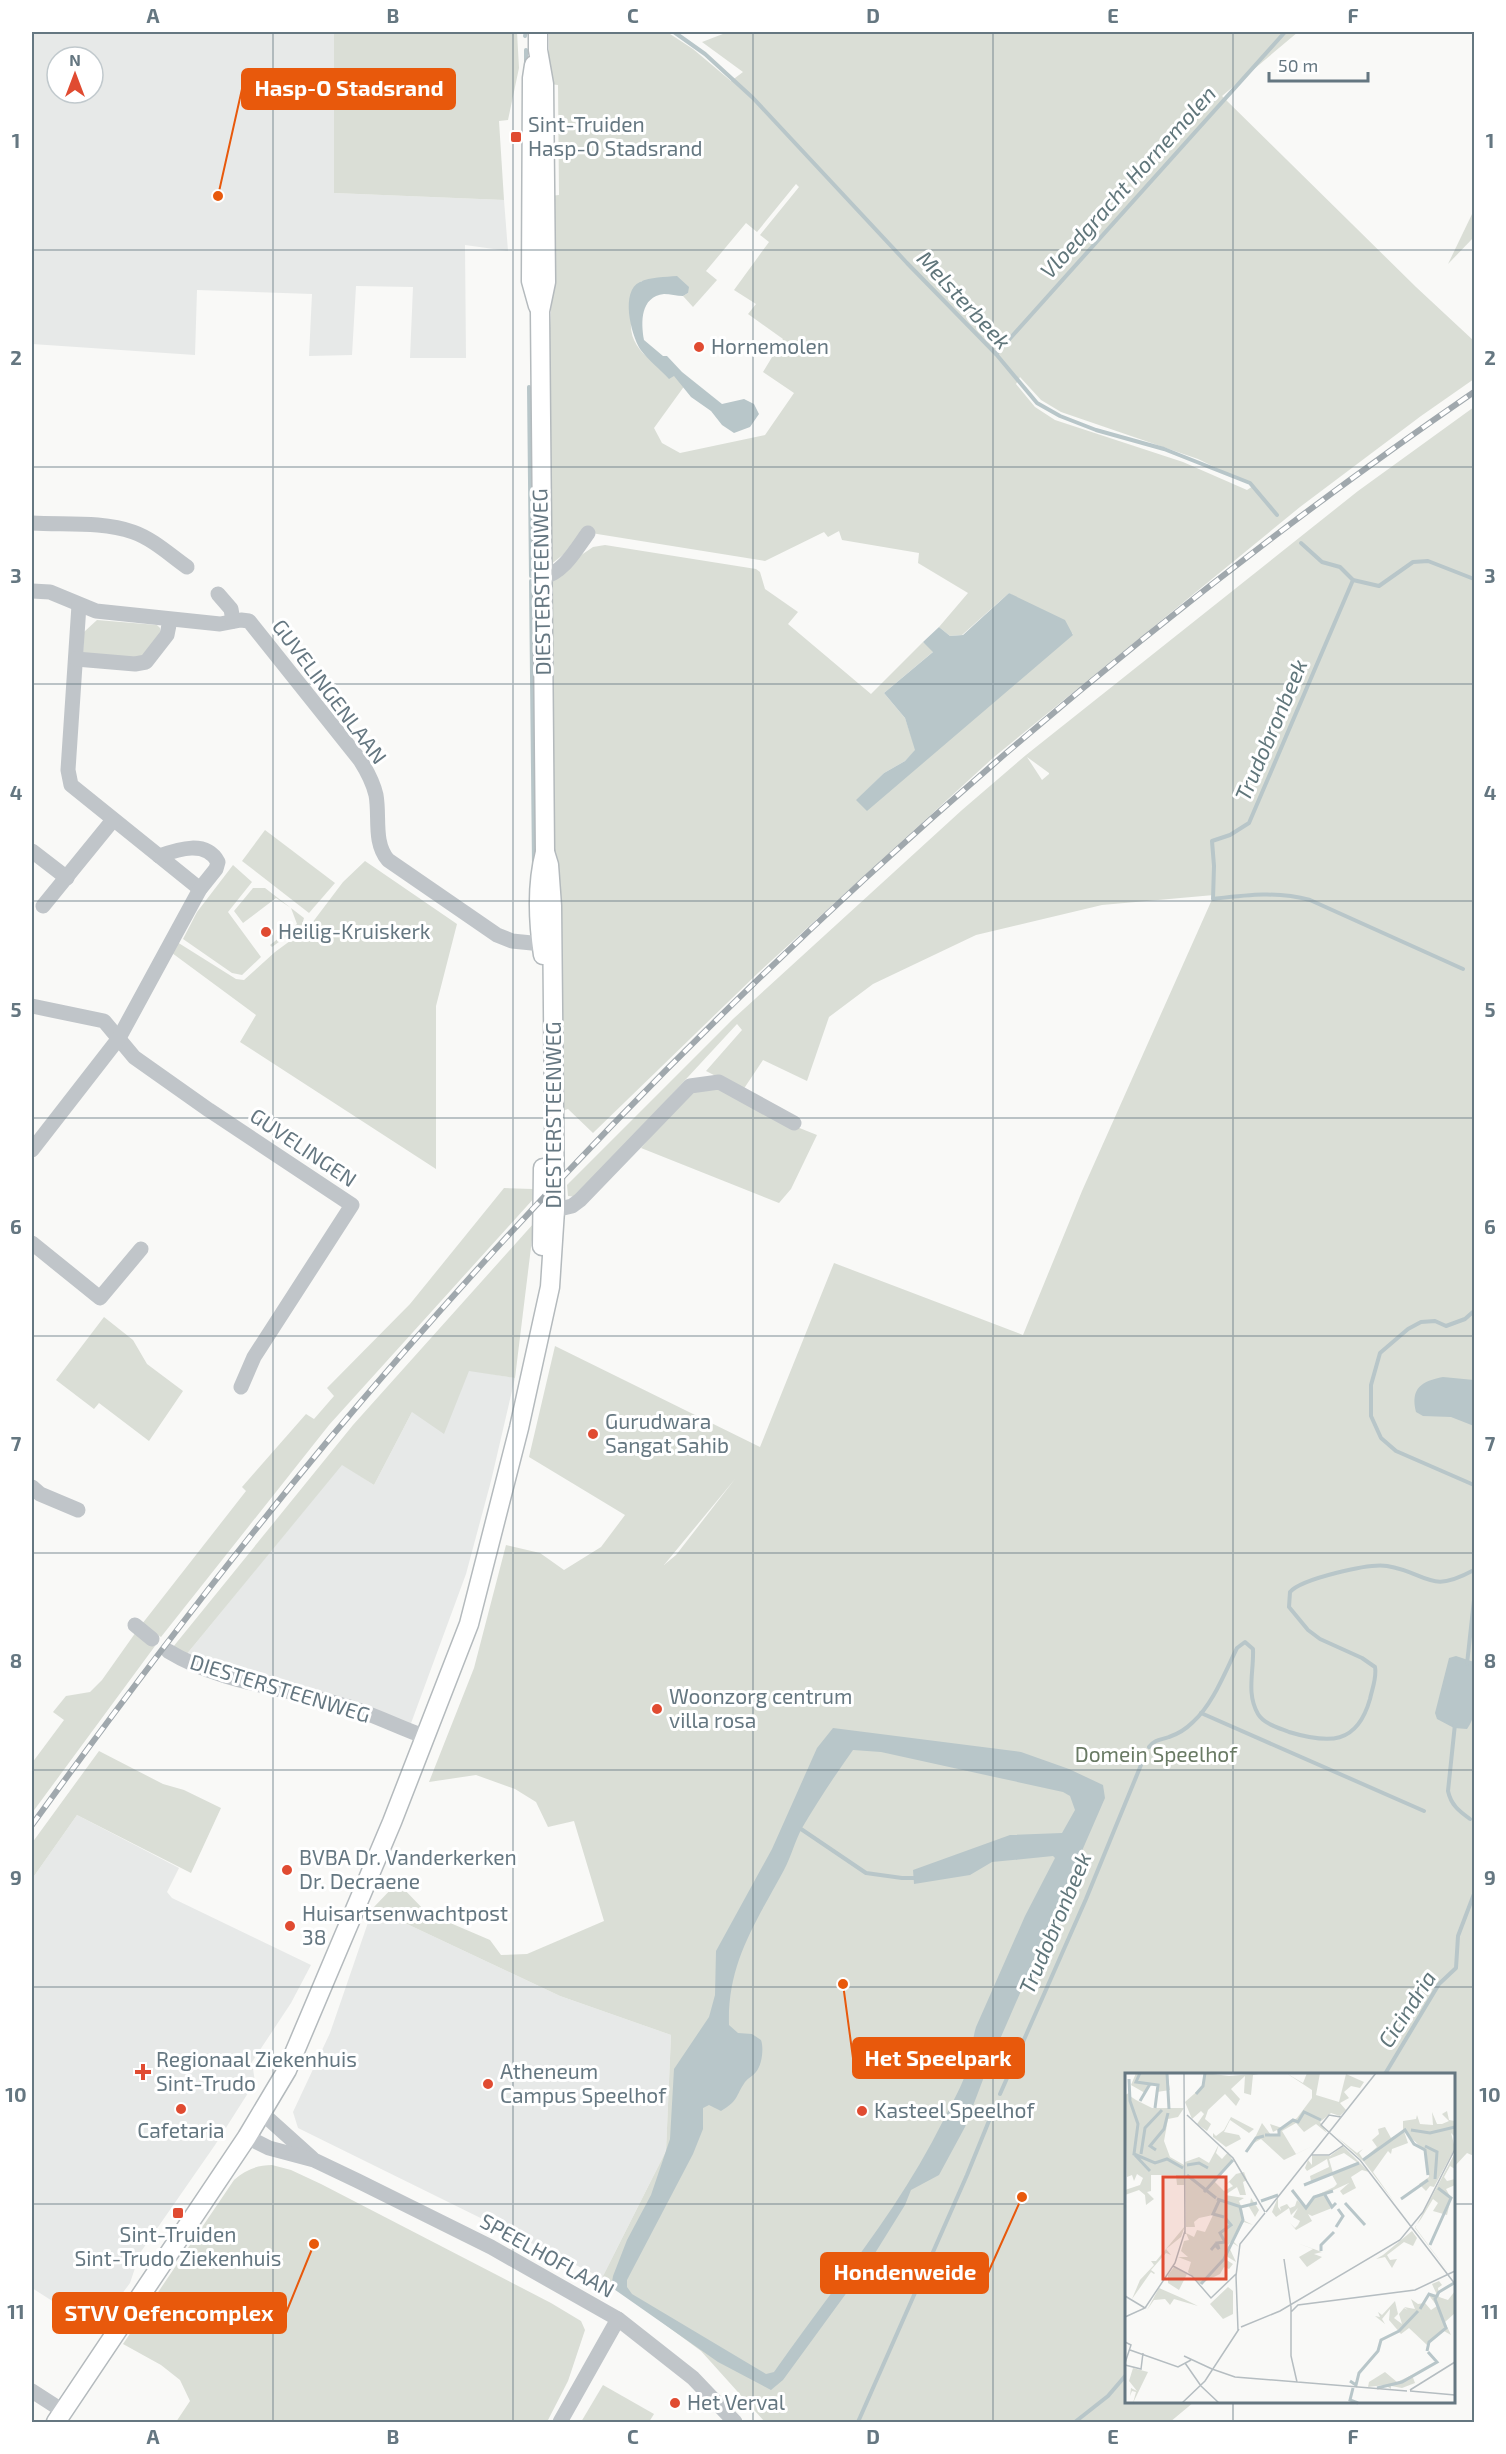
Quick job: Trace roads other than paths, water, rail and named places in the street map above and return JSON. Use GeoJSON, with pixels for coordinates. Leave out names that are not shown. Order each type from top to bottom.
{"type":"FeatureCollection","features":[{"type":"Feature","properties":{"kind":"main road","name":"DIESTERSTEENWEG"},"geometry":{"type":"LineString","coordinates":[[59,2417],[247,2137],[287,2070],[307,2025],[426,1737],[472,1615],[531,1376],[550,1287],[559,1210],[547,945],[549,865],[545,852],[540,311],[546,274],[544,84],[538,50],[538,32]]}},
{"type":"Feature","properties":{"kind":"main road","name":"DIESTERSTEENWEG"},"geometry":{"type":"LineString","coordinates":[[531,1376],[541,1257],[545,1075],[544,965],[547,945]]}},
{"type":"Feature","properties":{"kind":"street"},"geometry":{"type":"LineString","coordinates":[[32,523],[115,527],[134,532],[188,567]]}},
{"type":"Feature","properties":{"kind":"street"},"geometry":{"type":"LineString","coordinates":[[542,578],[555,574],[563,567],[588,534]]}},
{"type":"Feature","properties":{"kind":"street"},"geometry":{"type":"LineString","coordinates":[[32,591],[50,592],[96,611],[220,624],[233,621],[231,609],[218,594]]}},
{"type":"Feature","properties":{"kind":"street"},"geometry":{"type":"LineString","coordinates":[[80,605],[68,770],[71,785],[200,889]]}},
{"type":"Feature","properties":{"kind":"street"},"geometry":{"type":"LineString","coordinates":[[76,659],[135,664],[146,662],[167,635],[170,620]]}},
{"type":"Feature","properties":{"kind":"street","name":"GUVELINGENLAAN"},"geometry":{"type":"LineString","coordinates":[[233,621],[249,621],[360,760],[370,777],[376,797],[381,852],[388,860],[497,935],[512,941],[547,945]]}},
{"type":"Feature","properties":{"kind":"street"},"geometry":{"type":"LineString","coordinates":[[43,906],[114,820]]}},
{"type":"Feature","properties":{"kind":"street"},"geometry":{"type":"LineString","coordinates":[[32,1150],[119,1038],[200,889],[216,869],[218,862],[214,855],[204,848],[178,849],[159,856]]}},
{"type":"Feature","properties":{"kind":"street"},"geometry":{"type":"LineString","coordinates":[[32,851],[67,878]]}},
{"type":"Feature","properties":{"kind":"street","name":"GUVELINGEN"},"geometry":{"type":"LineString","coordinates":[[32,1006],[104,1021],[134,1057],[352,1205],[333,1238],[254,1357],[241,1387]]}},
{"type":"Feature","properties":{"kind":"street","name":"DIESTERSTEENWEG"},"geometry":{"type":"LineString","coordinates":[[559,1210],[580,1200],[690,1086],[719,1082],[794,1124]]}},
{"type":"Feature","properties":{"kind":"street"},"geometry":{"type":"LineString","coordinates":[[32,1244],[100,1298],[141,1249]]}},
{"type":"Feature","properties":{"kind":"street"},"geometry":{"type":"LineString","coordinates":[[32,1487],[40,1494],[78,1510]]}},
{"type":"Feature","properties":{"kind":"street"},"geometry":{"type":"LineString","coordinates":[[135,1625],[152,1639]]}},
{"type":"Feature","properties":{"kind":"street","name":"DIESTERSTEENWEG"},"geometry":{"type":"LineString","coordinates":[[168,1651],[183,1660],[214,1672],[350,1707],[426,1737]]}},
{"type":"Feature","properties":{"kind":"street","name":"SPEELHOFLAAN"},"geometry":{"type":"LineString","coordinates":[[262,2113],[314,2160]]}},
{"type":"Feature","properties":{"kind":"street","name":"SPEELHOFLAAN"},"geometry":{"type":"LineString","coordinates":[[247,2137],[269,2148],[314,2160],[491,2247],[618,2319],[693,2378],[735,2422]]}},
{"type":"Feature","properties":{"kind":"street"},"geometry":{"type":"LineString","coordinates":[[560,2422],[618,2319]]}},
{"type":"Feature","properties":{"kind":"street"},"geometry":{"type":"LineString","coordinates":[[32,2391],[59,2417]]}},
{"type":"Feature","properties":{"kind":"waterway"},"geometry":{"type":"LineString","coordinates":[[525,36],[526,32]]}},
{"type":"Feature","properties":{"kind":"waterway","name":"Melsterbeek"},"geometry":{"type":"LineString","coordinates":[[674,32],[705,54],[753,98],[907,263],[996,354],[1037,403],[1060,416],[1096,430],[1164,449],[1250,483],[1277,515]]}},
{"type":"Feature","properties":{"kind":"waterway","name":"Vloedgracht Hornemolen"},"geometry":{"type":"LineString","coordinates":[[996,354],[1285,32]]}},
{"type":"Feature","properties":{"kind":"waterway"},"geometry":{"type":"LineString","coordinates":[[526,50],[526,66]]}},
{"type":"Feature","properties":{"kind":"waterway"},"geometry":{"type":"LineString","coordinates":[[529,387],[531,576]]}},
{"type":"Feature","properties":{"kind":"waterway","name":"Melsterbeek"},"geometry":{"type":"LineString","coordinates":[[1301,543],[1322,562],[1340,567],[1353,580],[1379,586],[1413,562],[1428,561],[1474,579]]}},
{"type":"Feature","properties":{"kind":"waterway","name":"Trudobronbeek"},"geometry":{"type":"LineString","coordinates":[[1353,580],[1249,823],[1230,835],[1212,841],[1213,899],[1274,895],[1310,900],[1463,969]]}},
{"type":"Feature","properties":{"kind":"waterway"},"geometry":{"type":"LineString","coordinates":[[531,581],[534,865]]}},
{"type":"Feature","properties":{"kind":"waterway","name":"Trudobronbeek"},"geometry":{"type":"LineString","coordinates":[[1474,1311],[1465,1319],[1446,1326],[1435,1321],[1421,1322],[1408,1329],[1380,1353],[1371,1385],[1371,1416],[1381,1438],[1396,1451],[1474,1485]]}},
{"type":"Feature","properties":{"kind":"waterway","name":"Trudobronbeek"},"geometry":{"type":"LineString","coordinates":[[1149,1747],[1156,1741],[1182,1731],[1200,1715],[1218,1687],[1237,1648],[1245,1642],[1253,1649],[1252,1698],[1258,1714],[1264,1720],[1303,1736],[1329,1739],[1349,1733],[1364,1714],[1370,1699],[1375,1667],[1362,1658],[1320,1639],[1308,1630],[1289,1607],[1290,1592],[1321,1577],[1366,1567],[1387,1566],[1437,1582],[1447,1581],[1474,1570]]}},
{"type":"Feature","properties":{"kind":"waterway"},"geometry":{"type":"LineString","coordinates":[[1467,1664],[1474,1600]]}},
{"type":"Feature","properties":{"kind":"waterway"},"geometry":{"type":"LineString","coordinates":[[1201,1713],[1424,1811]]}},
{"type":"Feature","properties":{"kind":"waterway"},"geometry":{"type":"LineString","coordinates":[[1455,1724],[1448,1791],[1456,1807],[1470,1819]]}},
{"type":"Feature","properties":{"kind":"waterway","name":"Trudobronbeek"},"geometry":{"type":"LineString","coordinates":[[1000,2094],[1086,1899],[1141,1765]]}},
{"type":"Feature","properties":{"kind":"waterway"},"geometry":{"type":"LineString","coordinates":[[801,1829],[866,1873],[914,1878]]}},
{"type":"Feature","properties":{"kind":"waterway","name":"Cicindria"},"geometry":{"type":"LineString","coordinates":[[1386,2073],[1439,1984],[1456,1968],[1458,1936],[1474,1894]]}},
{"type":"Feature","properties":{"kind":"waterway","name":"Trudobronbeek"},"geometry":{"type":"LineString","coordinates":[[858,2422],[995,2106]]}},
{"type":"Feature","properties":{"kind":"waterway","name":"Cicindria"},"geometry":{"type":"LineString","coordinates":[[1075,2422],[1108,2396],[1125,2376]]}},
{"type":"Feature","properties":{"kind":"railway"},"geometry":{"type":"LineString","coordinates":[[32,1825],[176,1632],[326,1443],[453,1296],[585,1153],[723,1014],[865,879],[1011,749],[1162,624],[1316,505],[1474,392]]}},
{"type":"Feature","properties":{"kind":"place","name":"Sint-Truiden Hasp-O Stadsrand"},"geometry":{"type":"Point","coordinates":[516,137]}},
{"type":"Feature","properties":{"kind":"place","name":"Hasp-O Stadsrand"},"geometry":{"type":"Point","coordinates":[218,196]}},
{"type":"Feature","properties":{"kind":"place","name":"Hornemolen"},"geometry":{"type":"Point","coordinates":[699,347]}},
{"type":"Feature","properties":{"kind":"place","name":"Heilig-Kruiskerk"},"geometry":{"type":"Point","coordinates":[266,932]}},
{"type":"Feature","properties":{"kind":"place","name":"Gurudwara Sangat Sahib"},"geometry":{"type":"Point","coordinates":[593,1434]}},
{"type":"Feature","properties":{"kind":"place","name":"Woonzorg centrum villa rosa"},"geometry":{"type":"Point","coordinates":[657,1709]}},
{"type":"Feature","properties":{"kind":"place","name":"BVBA Dr. Vanderkerken Dr. Decraene"},"geometry":{"type":"Point","coordinates":[287,1870]}},
{"type":"Feature","properties":{"kind":"place","name":"Huisartsenwachtpost 38"},"geometry":{"type":"Point","coordinates":[290,1926]}},
{"type":"Feature","properties":{"kind":"place","name":"Het Speelpark"},"geometry":{"type":"Point","coordinates":[843,1984]}},
{"type":"Feature","properties":{"kind":"place","name":"Regionaal Ziekenhuis Sint-Trudo"},"geometry":{"type":"Point","coordinates":[143,2072]}},
{"type":"Feature","properties":{"kind":"place","name":"Atheneum Campus Speelhof"},"geometry":{"type":"Point","coordinates":[488,2084]}},
{"type":"Feature","properties":{"kind":"place","name":"Cafetaria"},"geometry":{"type":"Point","coordinates":[181,2109]}},
{"type":"Feature","properties":{"kind":"place","name":"Kasteel Speelhof"},"geometry":{"type":"Point","coordinates":[862,2111]}},
{"type":"Feature","properties":{"kind":"place","name":"Hondenweide"},"geometry":{"type":"Point","coordinates":[1022,2197]}},
{"type":"Feature","properties":{"kind":"place","name":"Sint-Truiden Sint-Trudo Ziekenhuis"},"geometry":{"type":"Point","coordinates":[178,2213]}},
{"type":"Feature","properties":{"kind":"place","name":"STVV Oefencomplex"},"geometry":{"type":"Point","coordinates":[314,2244]}},
{"type":"Feature","properties":{"kind":"place","name":"Het Verval"},"geometry":{"type":"Point","coordinates":[675,2403]}},
{"type":"Feature","properties":{"kind":"park label","name":"Domein Speelhof"},"geometry":{"type":"Point","coordinates":[1156,1755]}}]}
